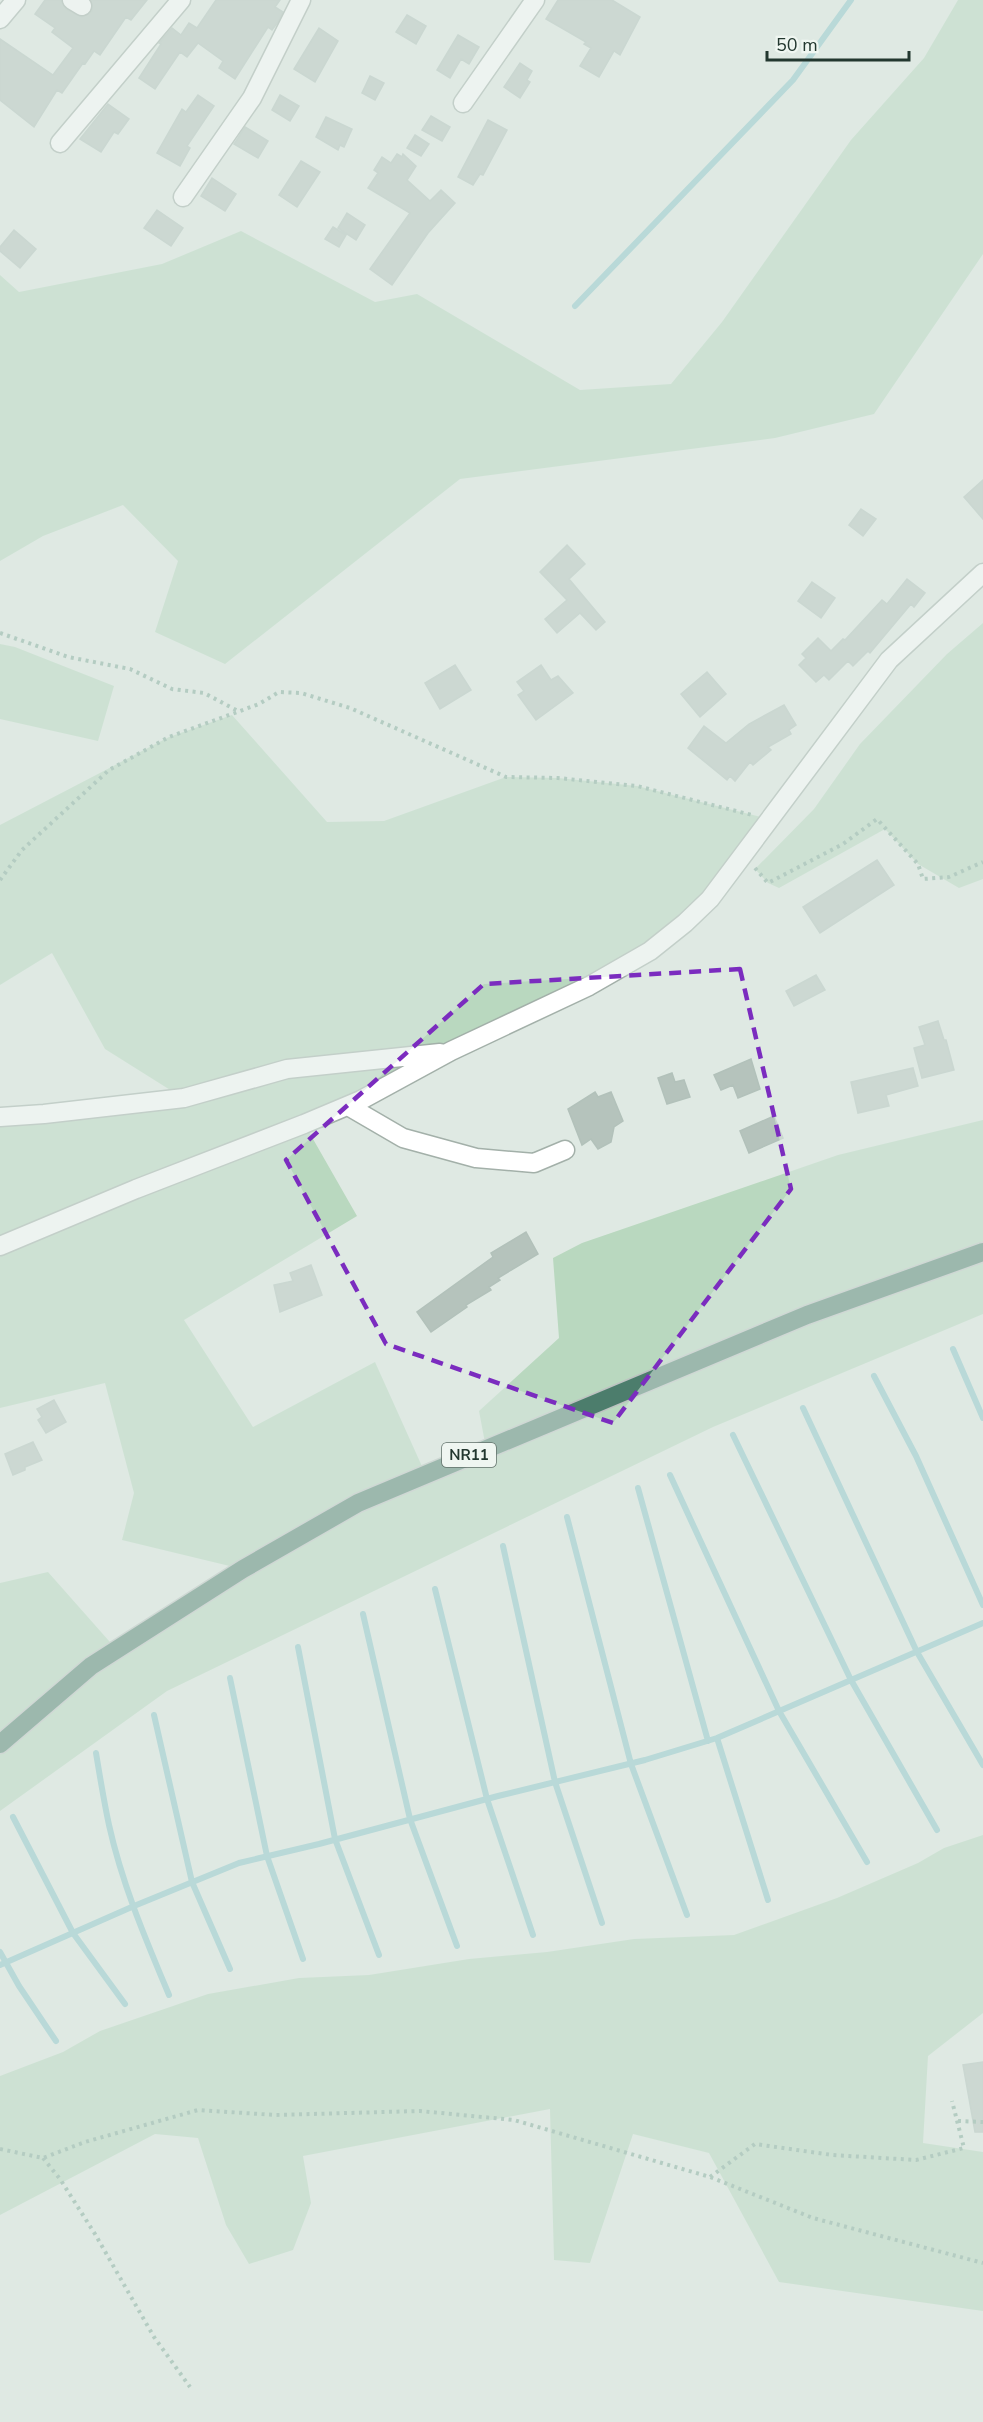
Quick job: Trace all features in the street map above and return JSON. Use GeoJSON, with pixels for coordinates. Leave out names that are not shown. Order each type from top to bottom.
{"type":"FeatureCollection","features":[{"type":"Feature","properties":{"kind":"highway","name":"NR11"},"geometry":{"type":"LineString","coordinates":[[0,1744],[91,1666],[243,1569],[358,1503],[807,1315],[983,1252]]}},
{"type":"Feature","properties":{"kind":"street"},"geometry":{"type":"LineString","coordinates":[[0,19],[16,0]]}},
{"type":"Feature","properties":{"kind":"street"},"geometry":{"type":"LineString","coordinates":[[60,143],[181,0]]}},
{"type":"Feature","properties":{"kind":"street"},"geometry":{"type":"LineString","coordinates":[[183,197],[252,98],[301,0]]}},
{"type":"Feature","properties":{"kind":"street"},"geometry":{"type":"LineString","coordinates":[[462,103],[535,0]]}},
{"type":"Feature","properties":{"kind":"street"},"geometry":{"type":"LineString","coordinates":[[0,1246],[136,1189],[348,1106],[451,1051],[589,986],[650,951],[710,899],[889,660],[983,573]]}},
{"type":"Feature","properties":{"kind":"street"},"geometry":{"type":"LineString","coordinates":[[0,1117],[184,1098],[287,1070],[451,1051]]}},
{"type":"Feature","properties":{"kind":"street"},"geometry":{"type":"LineString","coordinates":[[348,1106],[403,1138],[476,1158],[534,1162],[565,1150]]}},
{"type":"Feature","properties":{"kind":"path"},"geometry":{"type":"LineString","coordinates":[[0,633],[69,657],[130,669],[172,689],[204,693],[239,712]]}},
{"type":"Feature","properties":{"kind":"path"},"geometry":{"type":"LineString","coordinates":[[0,880],[21,850],[109,770],[169,737],[259,704],[279,692],[301,693],[350,708],[506,777],[558,778],[637,786],[769,819]]}},
{"type":"Feature","properties":{"kind":"path"},"geometry":{"type":"LineString","coordinates":[[743,854],[768,883],[843,844],[877,819],[918,864],[922,879],[949,877],[983,862]]}},
{"type":"Feature","properties":{"kind":"path"},"geometry":{"type":"LineString","coordinates":[[710,2177],[755,2144],[832,2155],[916,2160],[964,2148],[952,2101]]}},
{"type":"Feature","properties":{"kind":"path"},"geometry":{"type":"LineString","coordinates":[[0,2149],[43,2158],[85,2142],[198,2110],[275,2115],[420,2111],[514,2120],[710,2177],[813,2218],[983,2263]]}},
{"type":"Feature","properties":{"kind":"path"},"geometry":{"type":"LineString","coordinates":[[958,2121],[983,2122]]}},
{"type":"Feature","properties":{"kind":"path"},"geometry":{"type":"LineString","coordinates":[[43,2158],[60,2179],[95,2234],[154,2337],[190,2387]]}},
{"type":"Feature","properties":{"kind":"highlighted area"},"geometry":{"type":"Polygon","coordinates":[[[740,969],[791,1189],[613,1423],[386,1344],[286,1160],[484,984],[740,969]]]}},
{"type":"Feature","properties":{"kind":"green space"},"geometry":{"type":"Polygon","coordinates":[[[958,0],[983,0],[983,254],[874,414],[775,438],[460,479],[225,664],[155,632],[178,561],[123,505],[43,536],[0,561],[0,275],[19,292],[162,264],[241,231],[375,302],[417,294],[580,390],[671,384],[722,322],[851,140],[924,58],[958,0]]]}},
{"type":"Feature","properties":{"kind":"green space"},"geometry":{"type":"Polygon","coordinates":[[[983,623],[983,879],[959,888],[918,864],[885,829],[779,888],[768,883],[755,869],[814,809],[860,744],[947,654],[983,623]]]}},
{"type":"Feature","properties":{"kind":"green space"},"geometry":{"type":"Polygon","coordinates":[[[0,644],[15,647],[114,686],[98,741],[0,719],[0,644]]]}},
{"type":"Feature","properties":{"kind":"green space"},"geometry":{"type":"Polygon","coordinates":[[[232,715],[327,822],[384,821],[506,777],[558,778],[637,786],[769,819],[710,899],[650,951],[305,1125],[357,1216],[184,1320],[253,1427],[375,1362],[425,1473],[486,1448],[479,1411],[559,1338],[553,1258],[582,1243],[838,1155],[983,1120],[983,1314],[713,1427],[167,1691],[0,1811],[0,1583],[48,1572],[117,1650],[242,1569],[122,1540],[134,1493],[105,1383],[0,1408],[0,1117],[183,1098],[105,1049],[52,953],[0,985],[0,825],[169,737],[232,715]]]}},
{"type":"Feature","properties":{"kind":"green space"},"geometry":{"type":"Polygon","coordinates":[[[983,1835],[983,2013],[928,2056],[923,2143],[983,2152],[983,2311],[779,2282],[709,2153],[633,2134],[590,2263],[554,2260],[550,2109],[303,2156],[311,2203],[293,2250],[249,2264],[226,2225],[198,2138],[155,2134],[0,2215],[0,2076],[63,2052],[100,2031],[208,1994],[299,1978],[369,1975],[469,1959],[547,1952],[634,1939],[734,1935],[837,1898],[918,1863],[944,1848],[983,1835]]]}},
{"type":"Feature","properties":{"kind":"building"},"geometry":{"type":"Polygon","coordinates":[[[45,0],[61,0],[66,9],[82,17],[92,11],[91,0],[147,0],[131,20],[126,17],[100,55],[94,51],[85,64],[83,63],[62,93],[57,90],[34,127],[0,100],[0,39],[53,75],[73,48],[52,32],[55,28],[35,14],[45,0]]]}},
{"type":"Feature","properties":{"kind":"building"},"geometry":{"type":"Polygon","coordinates":[[[216,0],[280,0],[275,7],[283,12],[272,30],[268,27],[235,79],[219,68],[223,61],[198,43],[187,57],[180,52],[155,89],[139,78],[161,44],[159,43],[172,28],[181,35],[189,23],[197,28],[216,0]]]}},
{"type":"Feature","properties":{"kind":"building"},"geometry":{"type":"Polygon","coordinates":[[[558,0],[612,0],[640,17],[620,55],[614,51],[599,77],[580,66],[591,48],[584,44],[586,42],[546,19],[558,0]]]}},
{"type":"Feature","properties":{"kind":"building"},"geometry":{"type":"Polygon","coordinates":[[[407,15],[426,26],[416,44],[396,32],[407,15]]]}},
{"type":"Feature","properties":{"kind":"building"},"geometry":{"type":"Polygon","coordinates":[[[319,28],[338,41],[315,82],[294,69],[319,28]]]}},
{"type":"Feature","properties":{"kind":"building"},"geometry":{"type":"Polygon","coordinates":[[[458,35],[479,47],[469,64],[461,59],[450,78],[437,70],[458,35]]]}},
{"type":"Feature","properties":{"kind":"building"},"geometry":{"type":"Polygon","coordinates":[[[520,63],[532,71],[527,80],[530,82],[520,98],[504,87],[520,63]]]}},
{"type":"Feature","properties":{"kind":"building"},"geometry":{"type":"Polygon","coordinates":[[[370,76],[384,83],[375,100],[362,93],[370,76]]]}},
{"type":"Feature","properties":{"kind":"building"},"geometry":{"type":"Polygon","coordinates":[[[198,95],[214,106],[187,146],[190,148],[180,166],[157,153],[182,109],[186,112],[198,95]]]}},
{"type":"Feature","properties":{"kind":"building"},"geometry":{"type":"Polygon","coordinates":[[[280,95],[299,106],[290,121],[272,110],[280,95]]]}},
{"type":"Feature","properties":{"kind":"building"},"geometry":{"type":"Polygon","coordinates":[[[108,104],[129,119],[118,134],[114,132],[101,152],[80,139],[108,104]]]}},
{"type":"Feature","properties":{"kind":"building"},"geometry":{"type":"Polygon","coordinates":[[[431,116],[450,127],[442,141],[422,130],[431,116]]]}},
{"type":"Feature","properties":{"kind":"building"},"geometry":{"type":"Polygon","coordinates":[[[326,117],[352,129],[344,147],[340,145],[338,150],[316,137],[326,117]]]}},
{"type":"Feature","properties":{"kind":"building"},"geometry":{"type":"Polygon","coordinates":[[[488,120],[507,130],[483,175],[480,174],[473,185],[458,177],[488,120]]]}},
{"type":"Feature","properties":{"kind":"building"},"geometry":{"type":"Polygon","coordinates":[[[245,127],[268,141],[258,158],[234,144],[245,127]]]}},
{"type":"Feature","properties":{"kind":"building"},"geometry":{"type":"Polygon","coordinates":[[[415,135],[429,144],[421,156],[407,148],[415,135]]]}},
{"type":"Feature","properties":{"kind":"building"},"geometry":{"type":"Polygon","coordinates":[[[397,154],[402,157],[403,154],[416,166],[407,180],[430,201],[441,190],[455,203],[428,233],[392,285],[370,269],[410,213],[368,188],[378,173],[374,170],[382,157],[391,163],[397,154]]]}},
{"type":"Feature","properties":{"kind":"building"},"geometry":{"type":"Polygon","coordinates":[[[301,161],[320,172],[297,207],[279,195],[301,161]]]}},
{"type":"Feature","properties":{"kind":"building"},"geometry":{"type":"Polygon","coordinates":[[[212,178],[236,194],[225,211],[201,196],[212,178]]]}},
{"type":"Feature","properties":{"kind":"building"},"geometry":{"type":"Polygon","coordinates":[[[157,210],[183,228],[171,246],[144,228],[157,210]]]}},
{"type":"Feature","properties":{"kind":"building"},"geometry":{"type":"Polygon","coordinates":[[[347,213],[365,225],[356,240],[338,228],[347,213]]]}},
{"type":"Feature","properties":{"kind":"building"},"geometry":{"type":"Polygon","coordinates":[[[333,227],[346,235],[339,247],[325,239],[333,227]]]}},
{"type":"Feature","properties":{"kind":"building"},"geometry":{"type":"Polygon","coordinates":[[[14,230],[36,249],[20,268],[0,251],[0,247],[14,230]]]}},
{"type":"Feature","properties":{"kind":"building"},"geometry":{"type":"Polygon","coordinates":[[[983,480],[983,519],[964,497],[983,480]]]}},
{"type":"Feature","properties":{"kind":"building"},"geometry":{"type":"Polygon","coordinates":[[[861,509],[876,519],[863,536],[849,525],[861,509]]]}},
{"type":"Feature","properties":{"kind":"building"},"geometry":{"type":"Polygon","coordinates":[[[567,545],[585,564],[569,579],[605,622],[596,630],[580,613],[557,633],[545,619],[567,600],[540,572],[567,545]]]}},
{"type":"Feature","properties":{"kind":"building"},"geometry":{"type":"Polygon","coordinates":[[[907,579],[925,593],[914,607],[911,604],[870,653],[868,651],[853,666],[848,661],[829,680],[824,675],[816,682],[799,665],[806,658],[802,654],[818,638],[831,651],[843,639],[845,640],[882,600],[887,604],[907,579]]]}},
{"type":"Feature","properties":{"kind":"building"},"geometry":{"type":"Polygon","coordinates":[[[812,582],[835,598],[821,618],[798,601],[812,582]]]}},
{"type":"Feature","properties":{"kind":"building"},"geometry":{"type":"Polygon","coordinates":[[[455,665],[471,690],[440,709],[425,683],[455,665]]]}},
{"type":"Feature","properties":{"kind":"building"},"geometry":{"type":"Polygon","coordinates":[[[541,665],[551,680],[558,676],[573,693],[536,720],[518,695],[524,691],[517,682],[541,665]]]}},
{"type":"Feature","properties":{"kind":"building"},"geometry":{"type":"Polygon","coordinates":[[[707,672],[726,694],[700,717],[681,694],[707,672]]]}},
{"type":"Feature","properties":{"kind":"building"},"geometry":{"type":"Polygon","coordinates":[[[784,705],[796,725],[789,730],[791,734],[768,747],[771,750],[753,765],[750,762],[735,781],[730,776],[727,780],[688,748],[704,726],[726,743],[749,724],[784,705]]]}},
{"type":"Feature","properties":{"kind":"building"},"geometry":{"type":"Polygon","coordinates":[[[877,860],[894,885],[820,933],[803,907],[877,860]]]}},
{"type":"Feature","properties":{"kind":"building"},"geometry":{"type":"Polygon","coordinates":[[[816,975],[825,990],[794,1006],[786,991],[816,975]]]}},
{"type":"Feature","properties":{"kind":"building"},"geometry":{"type":"Polygon","coordinates":[[[938,1021],[954,1070],[922,1078],[914,1048],[925,1045],[919,1027],[938,1021]]]}},
{"type":"Feature","properties":{"kind":"building"},"geometry":{"type":"Polygon","coordinates":[[[751,1059],[760,1089],[738,1098],[733,1085],[721,1090],[714,1075],[751,1059]]]}},
{"type":"Feature","properties":{"kind":"building"},"geometry":{"type":"Polygon","coordinates":[[[913,1068],[918,1086],[886,1095],[889,1106],[858,1113],[851,1082],[913,1068]]]}},
{"type":"Feature","properties":{"kind":"building"},"geometry":{"type":"Polygon","coordinates":[[[672,1073],[675,1082],[684,1080],[690,1097],[667,1104],[658,1078],[672,1073]]]}},
{"type":"Feature","properties":{"kind":"building"},"geometry":{"type":"Polygon","coordinates":[[[595,1092],[598,1097],[611,1092],[623,1121],[614,1127],[611,1142],[598,1149],[591,1139],[582,1145],[568,1109],[595,1092]]]}},
{"type":"Feature","properties":{"kind":"building"},"geometry":{"type":"Polygon","coordinates":[[[774,1116],[783,1138],[749,1153],[740,1131],[774,1116]]]}},
{"type":"Feature","properties":{"kind":"building"},"geometry":{"type":"Polygon","coordinates":[[[526,1232],[538,1254],[498,1278],[500,1280],[489,1287],[491,1290],[466,1305],[467,1307],[431,1332],[417,1312],[493,1257],[491,1253],[526,1232]]]}},
{"type":"Feature","properties":{"kind":"building"},"geometry":{"type":"Polygon","coordinates":[[[311,1265],[322,1295],[280,1312],[274,1285],[293,1281],[290,1273],[311,1265]]]}},
{"type":"Feature","properties":{"kind":"building"},"geometry":{"type":"Polygon","coordinates":[[[54,1400],[66,1422],[46,1433],[38,1420],[42,1417],[37,1409],[54,1400]]]}},
{"type":"Feature","properties":{"kind":"building"},"geometry":{"type":"Polygon","coordinates":[[[33,1442],[42,1460],[13,1475],[5,1454],[33,1442]]]}},
{"type":"Feature","properties":{"kind":"building"},"geometry":{"type":"Polygon","coordinates":[[[983,2062],[983,2132],[975,2132],[963,2065],[983,2062]]]}},
{"type":"Feature","properties":{"kind":"waterway"},"geometry":{"type":"LineString","coordinates":[[575,306],[793,80],[851,0]]}},
{"type":"Feature","properties":{"kind":"waterway"},"geometry":{"type":"LineString","coordinates":[[953,1349],[983,1418]]}},
{"type":"Feature","properties":{"kind":"waterway"},"geometry":{"type":"LineString","coordinates":[[874,1376],[916,1456],[983,1605]]}},
{"type":"Feature","properties":{"kind":"waterway"},"geometry":{"type":"LineString","coordinates":[[803,1408],[917,1652],[983,1765]]}},
{"type":"Feature","properties":{"kind":"waterway"},"geometry":{"type":"LineString","coordinates":[[733,1435],[851,1680],[937,1830]]}},
{"type":"Feature","properties":{"kind":"waterway"},"geometry":{"type":"LineString","coordinates":[[670,1475],[779,1711],[867,1862]]}},
{"type":"Feature","properties":{"kind":"waterway"},"geometry":{"type":"LineString","coordinates":[[638,1488],[708,1741]]}},
{"type":"Feature","properties":{"kind":"waterway"},"geometry":{"type":"LineString","coordinates":[[567,1517],[631,1764],[687,1915]]}},
{"type":"Feature","properties":{"kind":"waterway"},"geometry":{"type":"LineString","coordinates":[[503,1546],[555,1782],[602,1923]]}},
{"type":"Feature","properties":{"kind":"waterway"},"geometry":{"type":"LineString","coordinates":[[435,1589],[487,1799],[533,1935]]}},
{"type":"Feature","properties":{"kind":"waterway"},"geometry":{"type":"LineString","coordinates":[[363,1614],[410,1819],[457,1946]]}},
{"type":"Feature","properties":{"kind":"waterway"},"geometry":{"type":"LineString","coordinates":[[0,1965],[239,1863],[645,1760],[717,1738],[983,1623]]}},
{"type":"Feature","properties":{"kind":"waterway"},"geometry":{"type":"LineString","coordinates":[[298,1647],[335,1839],[379,1955]]}},
{"type":"Feature","properties":{"kind":"waterway"},"geometry":{"type":"LineString","coordinates":[[230,1678],[267,1856],[303,1959]]}},
{"type":"Feature","properties":{"kind":"waterway"},"geometry":{"type":"LineString","coordinates":[[154,1715],[192,1882],[230,1969]]}},
{"type":"Feature","properties":{"kind":"waterway"},"geometry":{"type":"LineString","coordinates":[[717,1738],[768,1900]]}},
{"type":"Feature","properties":{"kind":"waterway"},"geometry":{"type":"LineString","coordinates":[[96,1753],[114,1847],[135,1912],[169,1995]]}},
{"type":"Feature","properties":{"kind":"waterway"},"geometry":{"type":"LineString","coordinates":[[13,1817],[73,1933],[125,2004]]}},
{"type":"Feature","properties":{"kind":"waterway"},"geometry":{"type":"LineString","coordinates":[[0,1952],[19,1986],[56,2041]]}}]}
